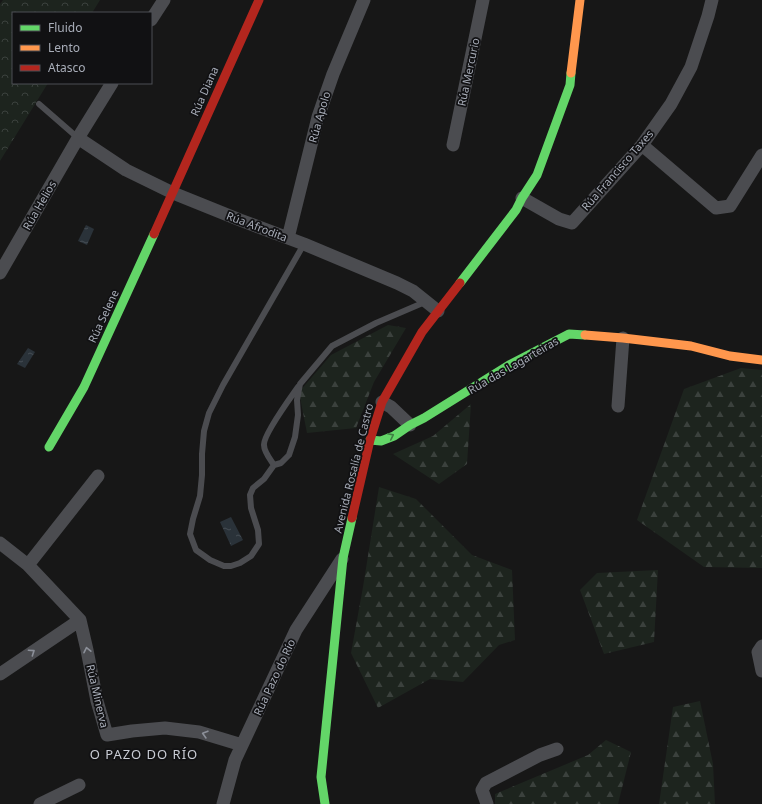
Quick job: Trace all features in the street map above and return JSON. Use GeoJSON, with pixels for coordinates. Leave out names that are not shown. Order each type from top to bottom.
{"type":"FeatureCollection","features":[{"type":"Feature","properties":{"kind":"street"},"geometry":{"type":"LineString","coordinates":[[152,18],[164,0]]}},
{"type":"Feature","properties":{"kind":"street","name":"Rúa Diana"},"geometry":{"type":"LineString","coordinates":[[173,193],[259,0]]}},
{"type":"Feature","properties":{"kind":"street","name":"Rúa Apolo"},"geometry":{"type":"LineString","coordinates":[[288,238],[318,117],[332,74],[364,0]]}},
{"type":"Feature","properties":{"kind":"street","name":"Rúa Mercurio"},"geometry":{"type":"LineString","coordinates":[[452,144],[483,0]]}},
{"type":"Feature","properties":{"kind":"street","name":"Avenida Rosalía de Castro"},"geometry":{"type":"LineString","coordinates":[[325,804],[321,777],[343,558],[370,440],[382,402],[422,332],[516,210],[537,175],[570,85],[580,0]]}},
{"type":"Feature","properties":{"kind":"street","name":"Rúa Francisco Taxes"},"geometry":{"type":"LineString","coordinates":[[522,198],[559,219],[572,222],[642,145],[671,104],[691,67],[712,0]]}},
{"type":"Feature","properties":{"kind":"street","name":"Rúa Helios"},"geometry":{"type":"LineString","coordinates":[[0,273],[78,138],[111,84]]}},
{"type":"Feature","properties":{"kind":"street","name":"Rúa Afrodita"},"geometry":{"type":"LineString","coordinates":[[78,138],[126,170],[173,193],[304,244],[413,291],[438,311]]}},
{"type":"Feature","properties":{"kind":"street"},"geometry":{"type":"LineString","coordinates":[[642,145],[716,208],[730,206],[762,155]]}},
{"type":"Feature","properties":{"kind":"street","name":"Rúa Selene"},"geometry":{"type":"LineString","coordinates":[[49,447],[84,387],[173,193]]}},
{"type":"Feature","properties":{"kind":"street","name":"Rúa das Lagarteiras"},"geometry":{"type":"LineString","coordinates":[[370,440],[381,441],[394,436],[509,365],[569,334],[623,338],[692,346],[730,356],[762,360]]}},
{"type":"Feature","properties":{"kind":"street"},"geometry":{"type":"LineString","coordinates":[[618,406],[623,338]]}},
{"type":"Feature","properties":{"kind":"street"},"geometry":{"type":"LineString","coordinates":[[382,402],[391,407],[410,425]]}},
{"type":"Feature","properties":{"kind":"street"},"geometry":{"type":"LineString","coordinates":[[28,565],[98,476]]}},
{"type":"Feature","properties":{"kind":"street"},"geometry":{"type":"LineString","coordinates":[[0,544],[28,565],[80,620],[0,674]]}},
{"type":"Feature","properties":{"kind":"street","name":"Rúa Pazo do Río"},"geometry":{"type":"LineString","coordinates":[[223,804],[235,760],[296,630],[343,558]]}},
{"type":"Feature","properties":{"kind":"street","name":"Rúa Minerva"},"geometry":{"type":"LineString","coordinates":[[80,620],[97,701],[107,735],[165,728],[199,732],[242,745]]}},
{"type":"Feature","properties":{"kind":"street"},"geometry":{"type":"LineString","coordinates":[[762,646],[758,652],[762,671]]}},
{"type":"Feature","properties":{"kind":"street"},"geometry":{"type":"LineString","coordinates":[[486,804],[482,790],[486,783],[540,755],[557,749]]}},
{"type":"Feature","properties":{"kind":"street"},"geometry":{"type":"LineString","coordinates":[[40,804],[79,785]]}},
{"type":"Feature","properties":{"kind":"lane"},"geometry":{"type":"LineString","coordinates":[[39,104],[78,138]]}},
{"type":"Feature","properties":{"kind":"lane"},"geometry":{"type":"LineString","coordinates":[[300,384],[297,400],[298,415],[295,437],[289,455],[281,463],[274,464],[264,479],[253,488],[250,495],[251,508],[258,530],[259,544],[251,556],[240,563],[231,566],[224,566],[210,560],[196,550],[190,534],[200,496],[204,432],[209,413],[223,384],[304,244]]}},
{"type":"Feature","properties":{"kind":"lane"},"geometry":{"type":"LineString","coordinates":[[274,464],[268,457],[264,445],[267,435],[300,384],[332,346],[376,323],[426,301]]}},
{"type":"Feature","properties":{"kind":"green space"},"geometry":{"type":"Polygon","coordinates":[[[3,0],[100,0],[93,12],[12,12],[12,84],[47,84],[0,161],[0,4],[3,0]]]}},
{"type":"Feature","properties":{"kind":"green space"},"geometry":{"type":"Polygon","coordinates":[[[388,325],[406,328],[374,382],[356,428],[307,433],[299,392],[331,355],[388,325]]]}},
{"type":"Feature","properties":{"kind":"green space"},"geometry":{"type":"Polygon","coordinates":[[[741,368],[762,370],[762,568],[704,567],[637,520],[684,389],[741,368]]]}},
{"type":"Feature","properties":{"kind":"green space"},"geometry":{"type":"Polygon","coordinates":[[[471,404],[467,464],[439,484],[393,454],[433,436],[471,404]]]}},
{"type":"Feature","properties":{"kind":"green space"},"geometry":{"type":"Polygon","coordinates":[[[379,487],[416,499],[472,555],[512,570],[515,640],[499,645],[463,682],[430,679],[378,708],[351,653],[379,487]]]}},
{"type":"Feature","properties":{"kind":"green space"},"geometry":{"type":"Polygon","coordinates":[[[658,570],[654,642],[604,654],[580,590],[597,573],[658,570]]]}},
{"type":"Feature","properties":{"kind":"green space"},"geometry":{"type":"Polygon","coordinates":[[[700,701],[713,764],[715,804],[659,804],[673,707],[700,701]]]}},
{"type":"Feature","properties":{"kind":"green space"},"geometry":{"type":"Polygon","coordinates":[[[606,740],[631,752],[618,804],[495,804],[495,794],[588,755],[606,740]]]}},
{"type":"Feature","properties":{"kind":"water"},"geometry":{"type":"Polygon","coordinates":[[[86,225],[94,229],[87,245],[78,241],[86,225]]]}},
{"type":"Feature","properties":{"kind":"water"},"geometry":{"type":"Polygon","coordinates":[[[28,348],[35,352],[25,368],[17,364],[28,348]]]}},
{"type":"Feature","properties":{"kind":"water"},"geometry":{"type":"Polygon","coordinates":[[[231,517],[243,540],[231,546],[220,522],[231,517]]]}},
{"type":"Feature","properties":{"kind":"traffic: fast"},"geometry":{"type":"LineString","coordinates":[[460,283],[516,210],[537,175],[570,85],[571,73]]}},
{"type":"Feature","properties":{"kind":"traffic: fast"},"geometry":{"type":"LineString","coordinates":[[49,447],[84,387],[154,234]]}},
{"type":"Feature","properties":{"kind":"traffic: fast"},"geometry":{"type":"LineString","coordinates":[[370,440],[381,441],[394,436],[509,365],[569,334],[585,335]]}},
{"type":"Feature","properties":{"kind":"traffic: fast"},"geometry":{"type":"LineString","coordinates":[[325,804],[321,777],[343,558],[352,518]]}},
{"type":"Feature","properties":{"kind":"traffic: slow"},"geometry":{"type":"LineString","coordinates":[[571,73],[580,0]]}},
{"type":"Feature","properties":{"kind":"traffic: slow"},"geometry":{"type":"LineString","coordinates":[[585,335],[691,346],[730,356],[762,360]]}},
{"type":"Feature","properties":{"kind":"traffic: jam"},"geometry":{"type":"LineString","coordinates":[[154,234],[259,0]]}},
{"type":"Feature","properties":{"kind":"traffic: jam"},"geometry":{"type":"LineString","coordinates":[[352,518],[370,440],[382,402],[422,332],[460,283]]}},
{"type":"Feature","properties":{"kind":"district","name":"O PAZO DO RÍO"},"geometry":{"type":"Point","coordinates":[144,754]}}]}
